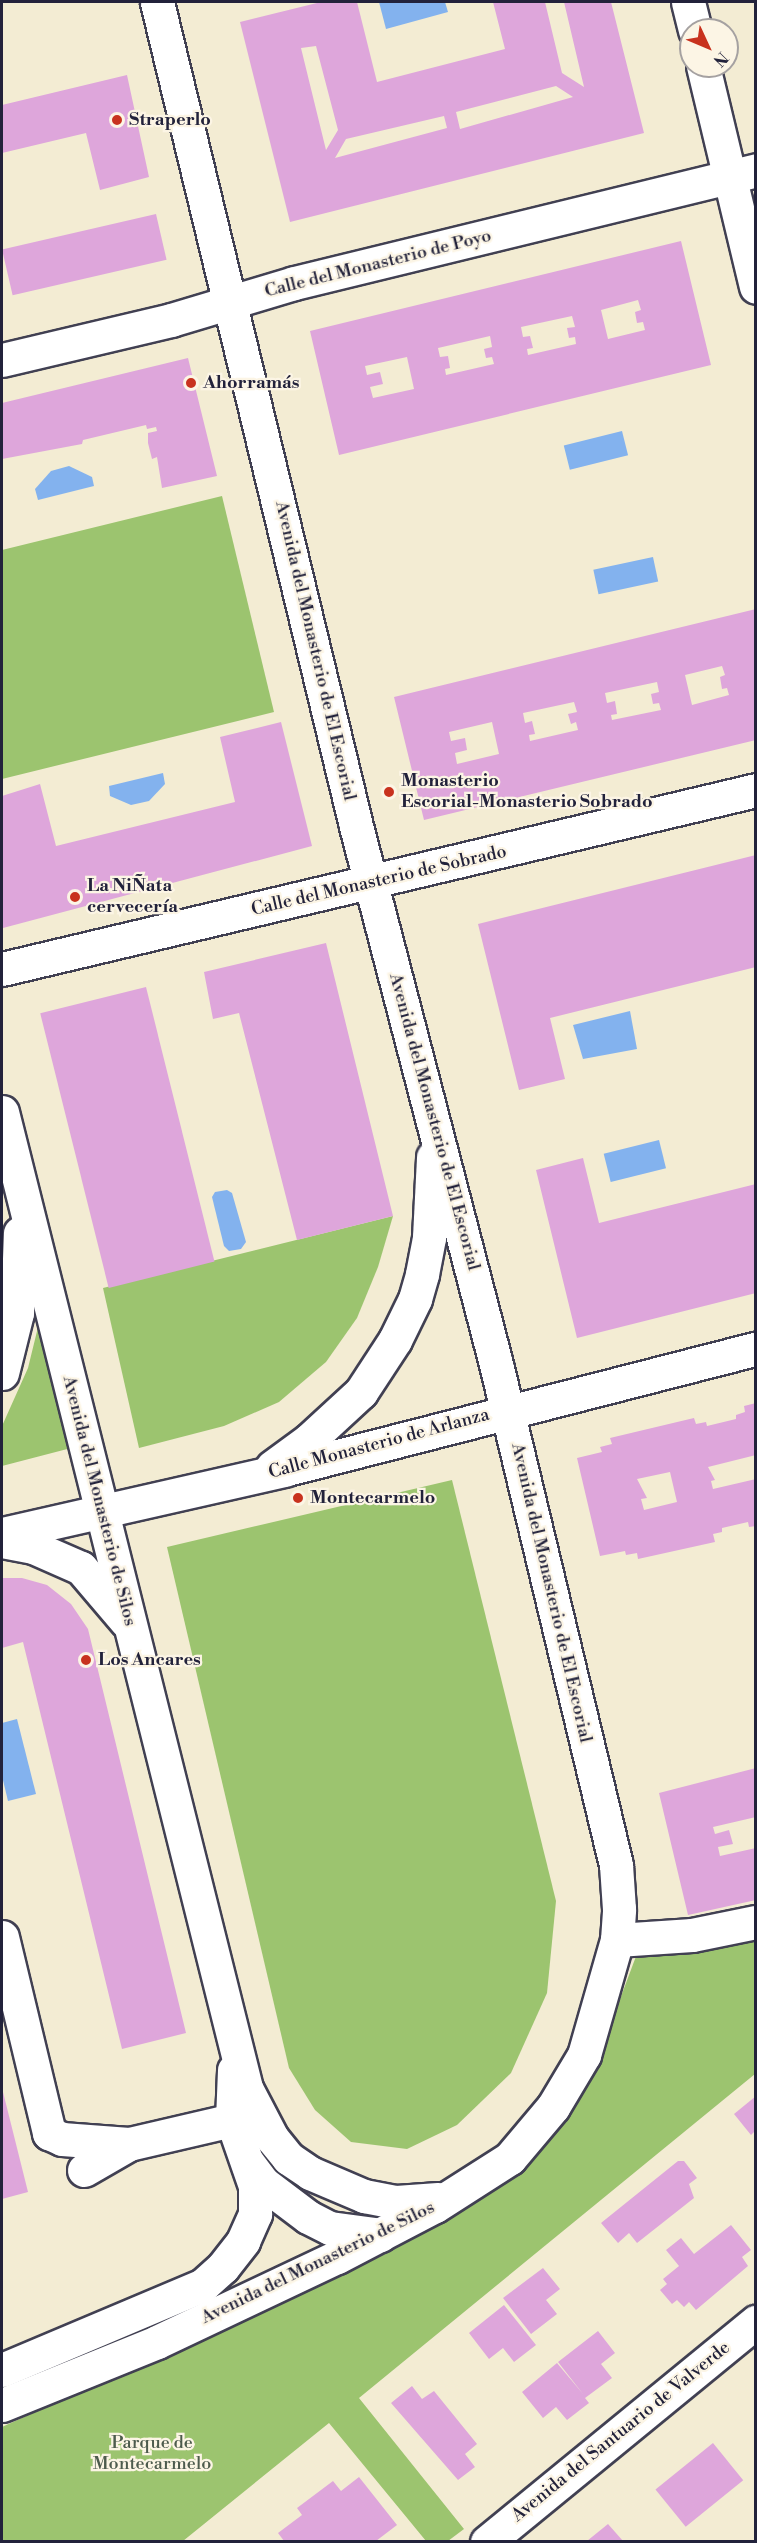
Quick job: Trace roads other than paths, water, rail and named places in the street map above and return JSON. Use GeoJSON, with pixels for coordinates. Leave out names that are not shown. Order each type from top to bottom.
{"type":"FeatureCollection","features":[{"type":"Feature","properties":{"kind":"street","name":"Avenida del Monasterio de El Escorial"},"geometry":{"type":"LineString","coordinates":[[157,2],[371,883],[435,1122],[616,1865],[617,1940],[595,2026],[569,2083],[510,2158],[454,2194]]}},
{"type":"Feature","properties":{"kind":"street"},"geometry":{"type":"LineString","coordinates":[[688,2],[692,18]]}},
{"type":"Feature","properties":{"kind":"street"},"geometry":{"type":"LineString","coordinates":[[707,78],[743,174],[756,287]]}},
{"type":"Feature","properties":{"kind":"street","name":"Calle del Monasterio de Poyo"},"geometry":{"type":"LineString","coordinates":[[2,360],[230,303],[294,283],[743,174]]}},
{"type":"Feature","properties":{"kind":"street","name":"Calle del Monasterio de Sobrado"},"geometry":{"type":"LineString","coordinates":[[2,969],[756,790]]}},
{"type":"Feature","properties":{"kind":"street","name":"Avenida del Monasterio de Silos"},"geometry":{"type":"LineString","coordinates":[[2,1112],[21,1245],[17,1313],[2,1373]]}},
{"type":"Feature","properties":{"kind":"street"},"geometry":{"type":"LineString","coordinates":[[261,1475],[309,1440],[361,1392],[395,1340],[415,1299],[429,1237],[435,1122]]}},
{"type":"Feature","properties":{"kind":"street","name":"Avenida del Monasterio de Silos"},"geometry":{"type":"LineString","coordinates":[[11,1182],[102,1513],[235,2047],[257,2116],[288,2157],[310,2173],[339,2188],[396,2202],[424,2203],[454,2194]]}},
{"type":"Feature","properties":{"kind":"street","name":"Calle Monasterio de Arlanza"},"geometry":{"type":"LineString","coordinates":[[2,1534],[261,1475],[756,1349]]}},
{"type":"Feature","properties":{"kind":"street"},"geometry":{"type":"LineString","coordinates":[[2,1541],[33,1547],[81,1568],[130,1626]]}},
{"type":"Feature","properties":{"kind":"street"},"geometry":{"type":"LineString","coordinates":[[617,1940],[692,1935],[756,1922]]}},
{"type":"Feature","properties":{"kind":"street"},"geometry":{"type":"LineString","coordinates":[[2,1937],[49,2133],[62,2139],[129,2144]]}},
{"type":"Feature","properties":{"kind":"street","name":"Avenida del Monasterio de Silos"},"geometry":{"type":"LineString","coordinates":[[2,2370],[203,2285],[243,2241],[255,2214],[255,2186],[232,2120],[235,2047]]}},
{"type":"Feature","properties":{"kind":"street"},"geometry":{"type":"LineString","coordinates":[[84,2170],[129,2144],[232,2120]]}},
{"type":"Feature","properties":{"kind":"street"},"geometry":{"type":"LineString","coordinates":[[248,2162],[270,2190],[308,2217],[330,2228],[381,2235]]}},
{"type":"Feature","properties":{"kind":"street","name":"Avenida del Monasterio de Silos"},"geometry":{"type":"LineString","coordinates":[[2,2405],[157,2342],[381,2235],[454,2194]]}},
{"type":"Feature","properties":{"kind":"street","name":"Avenida del Santuario de Valverde"},"geometry":{"type":"LineString","coordinates":[[487,2541],[756,2322]]}},
{"type":"Feature","properties":{"kind":"water"},"geometry":{"type":"Polygon","coordinates":[[[379,2],[445,2],[448,12],[386,29],[379,2]]]}},
{"type":"Feature","properties":{"kind":"water"},"geometry":{"type":"Polygon","coordinates":[[[622,431],[628,455],[570,470],[564,446],[622,431]]]}},
{"type":"Feature","properties":{"kind":"water"},"geometry":{"type":"Polygon","coordinates":[[[69,466],[92,477],[94,486],[38,500],[35,489],[51,471],[69,466]]]}},
{"type":"Feature","properties":{"kind":"water"},"geometry":{"type":"Polygon","coordinates":[[[653,557],[658,581],[599,594],[593,570],[653,557]]]}},
{"type":"Feature","properties":{"kind":"water"},"geometry":{"type":"Polygon","coordinates":[[[163,773],[165,784],[149,801],[131,805],[110,796],[109,786],[163,773]]]}},
{"type":"Feature","properties":{"kind":"water"},"geometry":{"type":"Polygon","coordinates":[[[630,1011],[637,1049],[583,1059],[573,1025],[630,1011]]]}},
{"type":"Feature","properties":{"kind":"water"},"geometry":{"type":"Polygon","coordinates":[[[659,1140],[666,1168],[611,1182],[604,1154],[659,1140]]]}},
{"type":"Feature","properties":{"kind":"water"},"geometry":{"type":"Polygon","coordinates":[[[227,1190],[232,1193],[246,1242],[241,1249],[229,1251],[224,1246],[212,1197],[215,1192],[227,1190]]]}},
{"type":"Feature","properties":{"kind":"water"},"geometry":{"type":"Polygon","coordinates":[[[17,1719],[36,1794],[8,1801],[2,1776],[2,1723],[17,1719]]]}},
{"type":"Feature","properties":{"kind":"place","name":"Straperlo"},"geometry":{"type":"Point","coordinates":[117,120]}},
{"type":"Feature","properties":{"kind":"place","name":"Ahorramás"},"geometry":{"type":"Point","coordinates":[191,383]}},
{"type":"Feature","properties":{"kind":"place","name":"Monasterio Escorial-Monasterio Sobrado"},"geometry":{"type":"Point","coordinates":[389,792]}},
{"type":"Feature","properties":{"kind":"place","name":"La NiÑata cervecería"},"geometry":{"type":"Point","coordinates":[75,897]}},
{"type":"Feature","properties":{"kind":"place","name":"Montecarmelo"},"geometry":{"type":"Point","coordinates":[298,1498]}},
{"type":"Feature","properties":{"kind":"place","name":"Los Ancares"},"geometry":{"type":"Point","coordinates":[86,1660]}},
{"type":"Feature","properties":{"kind":"park label","name":"Parque de Montecarmelo"},"geometry":{"type":"Point","coordinates":[152,2454]}}]}
